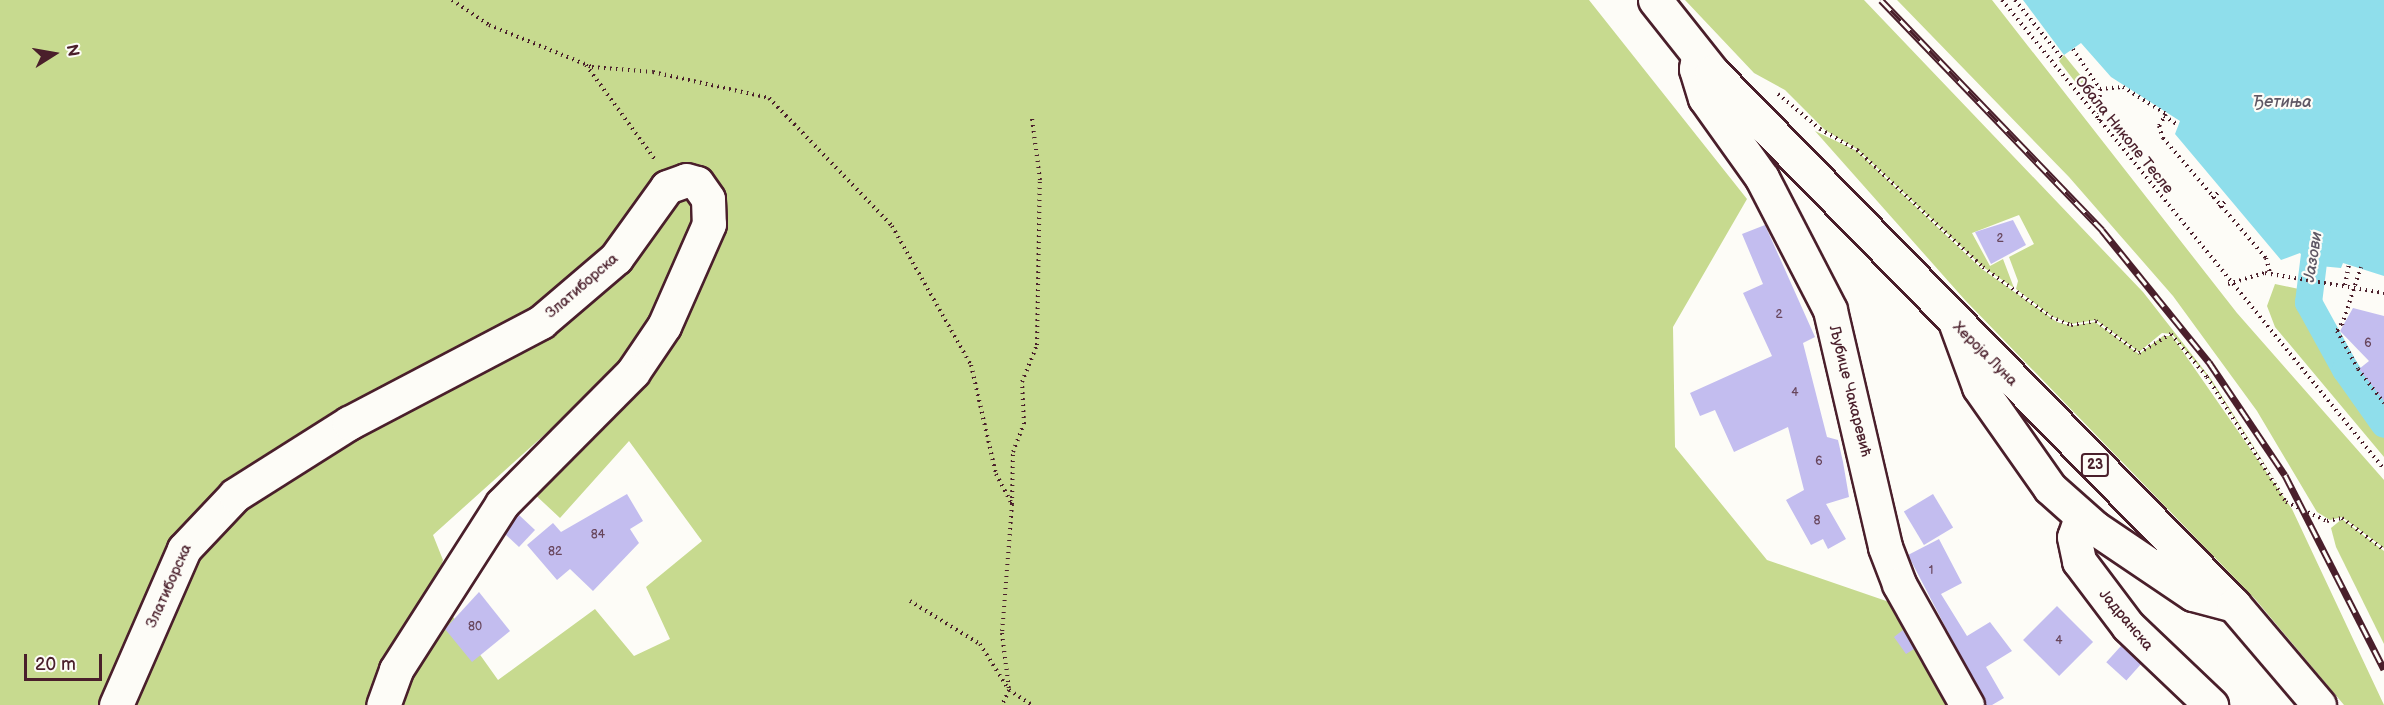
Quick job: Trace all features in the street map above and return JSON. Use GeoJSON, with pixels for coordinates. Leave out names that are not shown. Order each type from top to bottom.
{"type":"FeatureCollection","features":[{"type":"Feature","properties":{"kind":"street","name":"Хероја Луна"},"geometry":{"type":"LineString","coordinates":[[1655,0],[1698,56],[1956,324],[2234,605],[2319,705]]}},
{"type":"Feature","properties":{"kind":"street","name":"Љубице Чакаревић"},"geometry":{"type":"LineString","coordinates":[[1698,56],[1697,80],[1705,98],[1762,178],[1830,310],[1885,547],[1899,584],[1967,705]]}},
{"type":"Feature","properties":{"kind":"street"},"geometry":{"type":"LineString","coordinates":[[383,705],[396,670],[502,504],[539,461],[633,372],[664,326],[703,241],[710,214],[701,186],[679,181]]}},
{"type":"Feature","properties":{"kind":"street","name":"Златиборска"},"geometry":{"type":"LineString","coordinates":[[116,705],[176,565],[204,524],[261,475],[541,322],[616,258],[661,193],[679,181]]}},
{"type":"Feature","properties":{"kind":"street"},"geometry":{"type":"LineString","coordinates":[[1956,324],[1974,377],[2013,441],[2081,517],[2193,594],[2234,605]]}},
{"type":"Feature","properties":{"kind":"street","name":"Јадранска"},"geometry":{"type":"LineString","coordinates":[[2081,517],[2074,537],[2079,561],[2128,626],[2211,705]]}},
{"type":"Feature","properties":{"kind":"path"},"geometry":{"type":"LineString","coordinates":[[452,0],[489,25],[586,64],[769,98],[822,149],[892,226],[971,365],[996,474],[1012,504]]}},
{"type":"Feature","properties":{"kind":"path","name":"Обала Николе Тесле"},"geometry":{"type":"LineString","coordinates":[[2002,0],[2228,284],[2384,469]]}},
{"type":"Feature","properties":{"kind":"path"},"geometry":{"type":"LineString","coordinates":[[2015,0],[2062,58]]}},
{"type":"Feature","properties":{"kind":"path"},"geometry":{"type":"LineString","coordinates":[[2073,49],[2100,89],[2099,123]]}},
{"type":"Feature","properties":{"kind":"path"},"geometry":{"type":"LineString","coordinates":[[586,64],[651,157],[679,181]]}},
{"type":"Feature","properties":{"kind":"path"},"geometry":{"type":"LineString","coordinates":[[2100,89],[2123,87],[2177,124]]}},
{"type":"Feature","properties":{"kind":"path"},"geometry":{"type":"LineString","coordinates":[[1769,88],[1820,129],[1857,150],[1983,267],[2051,317],[2071,325],[2096,321],[2143,354],[2157,338],[2171,334],[2206,377],[2286,502],[2327,521],[2342,518],[2384,550]]}},
{"type":"Feature","properties":{"kind":"path"},"geometry":{"type":"LineString","coordinates":[[2164,116],[2160,134],[2219,207],[2266,258],[2270,273]]}},
{"type":"Feature","properties":{"kind":"path"},"geometry":{"type":"LineString","coordinates":[[1002,705],[1010,690],[1002,633],[1012,504],[1013,452],[1024,424],[1022,382],[1037,345],[1040,180],[1032,118]]}},
{"type":"Feature","properties":{"kind":"path"},"geometry":{"type":"LineString","coordinates":[[2212,198],[2220,191]]}},
{"type":"Feature","properties":{"kind":"path"},"geometry":{"type":"LineString","coordinates":[[2219,207],[2228,201]]}},
{"type":"Feature","properties":{"kind":"path"},"geometry":{"type":"LineString","coordinates":[[2345,285],[2349,264]]}},
{"type":"Feature","properties":{"kind":"path"},"geometry":{"type":"LineString","coordinates":[[2361,267],[2357,287],[2337,332],[2358,369],[2384,403]]}},
{"type":"Feature","properties":{"kind":"path"},"geometry":{"type":"LineString","coordinates":[[2228,284],[2270,273],[2384,293]]}},
{"type":"Feature","properties":{"kind":"path"},"geometry":{"type":"LineString","coordinates":[[910,601],[980,644],[1010,690],[1032,705]]}},
{"type":"Feature","properties":{"kind":"green space"},"geometry":{"type":"Polygon","coordinates":[[[0,0],[1589,0],[1747,199],[1673,327],[1675,447],[1767,560],[1895,604],[1950,705],[129,705],[203,549],[107,705],[0,705],[0,0]],[[593,391],[433,535],[443,560],[434,590],[498,680],[595,609],[634,656],[670,639],[646,587],[702,541],[629,441],[560,518],[529,489],[593,391]]]}},
{"type":"Feature","properties":{"kind":"green space"},"geometry":{"type":"Polygon","coordinates":[[[1685,0],[1864,0],[2143,292],[2211,379],[2288,501],[2208,377],[2172,334],[2162,333],[2139,352],[2096,320],[2071,324],[2051,316],[2016,289],[2018,281],[2009,257],[2034,244],[2019,215],[1972,233],[1990,266],[2003,259],[2014,288],[1983,267],[1857,149],[1825,130],[1785,90],[1754,73],[1685,0]]]}},
{"type":"Feature","properties":{"kind":"green space"},"geometry":{"type":"Polygon","coordinates":[[[1897,0],[1992,0],[2237,313],[2384,480],[2384,548],[2342,517],[2330,520],[2317,512],[2257,411],[2173,296],[2069,177],[1897,0]]]}},
{"type":"Feature","properties":{"kind":"green space"},"geometry":{"type":"Polygon","coordinates":[[[2064,55],[2086,82],[2093,105],[2059,61],[2064,55]]]}},
{"type":"Feature","properties":{"kind":"green space"},"geometry":{"type":"Polygon","coordinates":[[[1815,131],[1857,151],[1982,269],[2057,322],[2071,326],[2095,322],[2139,354],[2163,336],[2172,336],[2292,509],[2384,705],[2344,705],[2256,600],[1965,300],[1815,131]]]}},
{"type":"Feature","properties":{"kind":"green space"},"geometry":{"type":"Polygon","coordinates":[[[2275,284],[2299,289],[2301,307],[2324,351],[2384,436],[2384,457],[2275,327],[2267,306],[2275,284]]]}},
{"type":"Feature","properties":{"kind":"green space"},"geometry":{"type":"Polygon","coordinates":[[[2342,519],[2384,551],[2384,644],[2336,547],[2331,528],[2342,519]]]}},
{"type":"Feature","properties":{"kind":"water","name":"Ђетиња"},"geometry":{"type":"Polygon","coordinates":[[[2023,0],[2384,0],[2384,276],[2343,263],[2341,268],[2309,265],[2300,253],[2281,260],[2175,134],[2180,121],[2111,77],[2081,43],[2064,55],[2023,0]]]}},
{"type":"Feature","properties":{"kind":"building"},"geometry":{"type":"Polygon","coordinates":[[[2013,220],[2026,245],[1991,264],[1975,232],[2013,220]]]}},
{"type":"Feature","properties":{"kind":"building"},"geometry":{"type":"Polygon","coordinates":[[[1765,225],[1815,337],[1803,343],[1827,437],[1838,440],[1843,462],[1849,497],[1826,504],[1846,539],[1828,549],[1823,539],[1811,545],[1786,500],[1804,490],[1788,427],[1734,452],[1715,410],[1700,416],[1690,393],[1772,356],[1743,293],[1763,284],[1742,234],[1765,225]]]}},
{"type":"Feature","properties":{"kind":"building"},"geometry":{"type":"Polygon","coordinates":[[[2353,308],[2384,316],[2384,401],[2359,369],[2369,361],[2340,331],[2353,308]]]}},
{"type":"Feature","properties":{"kind":"building"},"geometry":{"type":"Polygon","coordinates":[[[627,494],[643,521],[630,529],[639,543],[593,591],[570,569],[557,580],[527,545],[553,523],[561,532],[627,494]]]}},
{"type":"Feature","properties":{"kind":"building"},"geometry":{"type":"Polygon","coordinates":[[[1933,494],[1953,527],[1924,545],[1904,512],[1933,494]]]}},
{"type":"Feature","properties":{"kind":"building"},"geometry":{"type":"Polygon","coordinates":[[[518,514],[535,530],[519,547],[505,534],[518,514]]]}},
{"type":"Feature","properties":{"kind":"building"},"geometry":{"type":"Polygon","coordinates":[[[1939,539],[1962,583],[1941,594],[1967,636],[1990,622],[2012,651],[1986,667],[2004,698],[1992,705],[1986,705],[1908,555],[1939,539]]]}},
{"type":"Feature","properties":{"kind":"building"},"geometry":{"type":"Polygon","coordinates":[[[479,592],[510,631],[472,662],[445,629],[479,592]]]}},
{"type":"Feature","properties":{"kind":"building"},"geometry":{"type":"Polygon","coordinates":[[[2057,606],[2093,642],[2059,676],[2023,640],[2057,606]]]}},
{"type":"Feature","properties":{"kind":"building"},"geometry":{"type":"Polygon","coordinates":[[[1903,630],[1914,649],[1906,654],[1894,637],[1903,630]]]}},
{"type":"Feature","properties":{"kind":"building"},"geometry":{"type":"Polygon","coordinates":[[[2121,646],[2141,664],[2126,680],[2106,662],[2121,646]]]}},
{"type":"Feature","properties":{"kind":"waterway","name":"Јазови"},"geometry":{"type":"LineString","coordinates":[[2317,230],[2308,302],[2345,369],[2384,424]]}},
{"type":"Feature","properties":{"kind":"railway"},"geometry":{"type":"LineString","coordinates":[[1881,0],[2102,230],[2209,362],[2285,475],[2384,669]]}}]}
